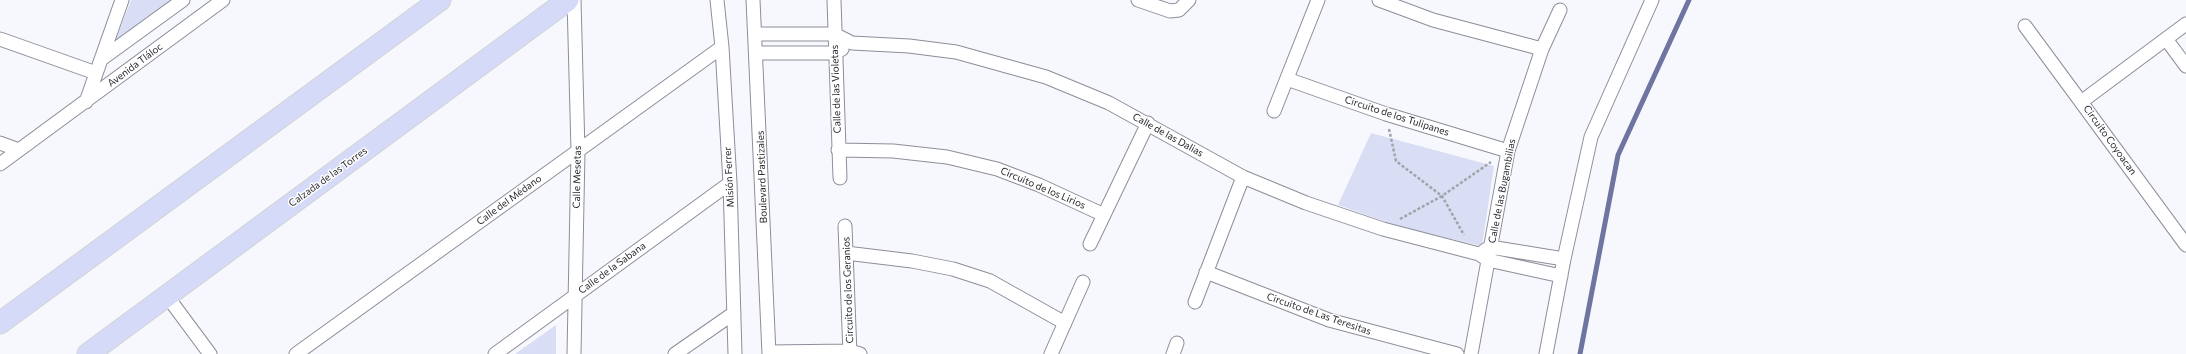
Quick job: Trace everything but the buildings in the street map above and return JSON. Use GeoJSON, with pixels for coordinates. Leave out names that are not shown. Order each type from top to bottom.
{"type":"FeatureCollection","features":[{"type":"Feature","properties":{"kind":"main road"},"geometry":{"type":"LineString","coordinates":[[0,323],[440,0]]}},
{"type":"Feature","properties":{"kind":"main road","name":"Calzada de las Torres"},"geometry":{"type":"LineString","coordinates":[[88,354],[568,0]]}},
{"type":"Feature","properties":{"kind":"street","name":"Avenida Tláloc"},"geometry":{"type":"LineString","coordinates":[[86,102],[103,58],[122,0]]}},
{"type":"Feature","properties":{"kind":"street","name":"Avenida Tláloc"},"geometry":{"type":"LineString","coordinates":[[103,58],[183,0]]}},
{"type":"Feature","properties":{"kind":"street","name":"Avenida Tláloc"},"geometry":{"type":"LineString","coordinates":[[86,102],[223,0]]}},
{"type":"Feature","properties":{"kind":"street","name":"Calle Mesetas"},"geometry":{"type":"LineString","coordinates":[[574,0],[578,150],[574,354]]}},
{"type":"Feature","properties":{"kind":"street","name":"Misión Ferrer"},"geometry":{"type":"LineString","coordinates":[[717,0],[722,47],[730,183],[735,354]]}},
{"type":"Feature","properties":{"kind":"street","name":"Boulevard Pastizales"},"geometry":{"type":"LineString","coordinates":[[753,0],[757,53],[769,353]]}},
{"type":"Feature","properties":{"kind":"street","name":"Calle de las Violetas"},"geometry":{"type":"LineString","coordinates":[[834,0],[840,178]]}},
{"type":"Feature","properties":{"kind":"street"},"geometry":{"type":"LineString","coordinates":[[1138,0],[1170,11],[1179,10],[1188,0]]}},
{"type":"Feature","properties":{"kind":"street"},"geometry":{"type":"LineString","coordinates":[[1274,111],[1318,0]]}},
{"type":"Feature","properties":{"kind":"street"},"geometry":{"type":"LineString","coordinates":[[1379,0],[1433,20],[1542,50]]}},
{"type":"Feature","properties":{"kind":"street"},"geometry":{"type":"LineString","coordinates":[[1546,354],[1560,276],[1591,137],[1652,0]]}},
{"type":"Feature","properties":{"kind":"street","name":"Calle de las Bugambilias"},"geometry":{"type":"LineString","coordinates":[[1471,354],[1483,253],[1508,151],[1542,50],[1560,10]]}},
{"type":"Feature","properties":{"kind":"street","name":"Circuito Coyoacan"},"geometry":{"type":"LineString","coordinates":[[2186,24],[2082,102],[2186,246]]}},
{"type":"Feature","properties":{"kind":"street"},"geometry":{"type":"LineString","coordinates":[[2025,26],[2082,102]]}},
{"type":"Feature","properties":{"kind":"street","name":"Calle de las Dalias"},"geometry":{"type":"LineString","coordinates":[[755,34],[834,34],[852,43],[956,52],[1046,77],[1109,103],[1148,123],[1243,177],[1306,203],[1382,230],[1483,253],[1560,276]]}},
{"type":"Feature","properties":{"kind":"street"},"geometry":{"type":"LineString","coordinates":[[0,39],[96,73]]}},
{"type":"Feature","properties":{"kind":"street"},"geometry":{"type":"LineString","coordinates":[[2166,39],[2186,66]]}},
{"type":"Feature","properties":{"kind":"street"},"geometry":{"type":"LineString","coordinates":[[757,53],[835,54],[852,43]]}},
{"type":"Feature","properties":{"kind":"street","name":"Calle del Médano"},"geometry":{"type":"LineString","coordinates":[[296,354],[722,47]]}},
{"type":"Feature","properties":{"kind":"street","name":"Circuito de los Tulipanes"},"geometry":{"type":"LineString","coordinates":[[1287,79],[1386,114],[1508,151]]}},
{"type":"Feature","properties":{"kind":"street"},"geometry":{"type":"LineString","coordinates":[[0,164],[86,102]]}},
{"type":"Feature","properties":{"kind":"street"},"geometry":{"type":"LineString","coordinates":[[1090,244],[1148,123]]}},
{"type":"Feature","properties":{"kind":"street"},"geometry":{"type":"LineString","coordinates":[[0,143],[19,150]]}},
{"type":"Feature","properties":{"kind":"street","name":"Circuito de los Lirios"},"geometry":{"type":"LineString","coordinates":[[838,150],[893,151],[947,157],[997,169],[1039,185],[1104,215]]}},
{"type":"Feature","properties":{"kind":"street"},"geometry":{"type":"LineString","coordinates":[[1195,302],[1243,177]]}},
{"type":"Feature","properties":{"kind":"street","name":"Calle de la Sabana"},"geometry":{"type":"LineString","coordinates":[[495,354],[730,183]]}},
{"type":"Feature","properties":{"kind":"street","name":"Circuito de los Geranios"},"geometry":{"type":"LineString","coordinates":[[845,226],[853,353]]}},
{"type":"Feature","properties":{"kind":"street"},"geometry":{"type":"LineString","coordinates":[[846,253],[912,261],[953,269],[990,281],[1065,323]]}},
{"type":"Feature","properties":{"kind":"street","name":"Calle de las Dalias"},"geometry":{"type":"LineString","coordinates":[[1483,253],[1564,259]]}},
{"type":"Feature","properties":{"kind":"street","name":"Circuito de Las Teresitas"},"geometry":{"type":"LineString","coordinates":[[1206,272],[1329,320],[1457,354]]}},
{"type":"Feature","properties":{"kind":"street"},"geometry":{"type":"LineString","coordinates":[[1051,354],[1083,282]]}},
{"type":"Feature","properties":{"kind":"street"},"geometry":{"type":"LineString","coordinates":[[167,296],[210,354]]}},
{"type":"Feature","properties":{"kind":"street"},"geometry":{"type":"LineString","coordinates":[[675,354],[734,313]]}},
{"type":"Feature","properties":{"kind":"street"},"geometry":{"type":"LineString","coordinates":[[769,353],[853,353]]}},
{"type":"Feature","properties":{"kind":"path"},"geometry":{"type":"LineString","coordinates":[[1386,114],[1396,161],[1442,196],[1483,253]]}},
{"type":"Feature","properties":{"kind":"path"},"geometry":{"type":"LineString","coordinates":[[1382,230],[1442,196],[1508,151]]}},
{"type":"Feature","properties":{"kind":"shaded area"},"geometry":{"type":"Polygon","coordinates":[[[131,0],[177,0],[115,42],[131,0]]]}},
{"type":"Feature","properties":{"kind":"shaded area"},"geometry":{"type":"Polygon","coordinates":[[[1371,133],[1494,166],[1482,246],[1404,228],[1338,205],[1371,133]]]}},
{"type":"Feature","properties":{"kind":"shaded area"},"geometry":{"type":"Polygon","coordinates":[[[556,325],[556,354],[515,354],[556,325]]]}},
{"type":"Feature","properties":{"kind":"waterway"},"geometry":{"type":"LineString","coordinates":[[1580,354],[1618,155],[1689,0]]}}]}
